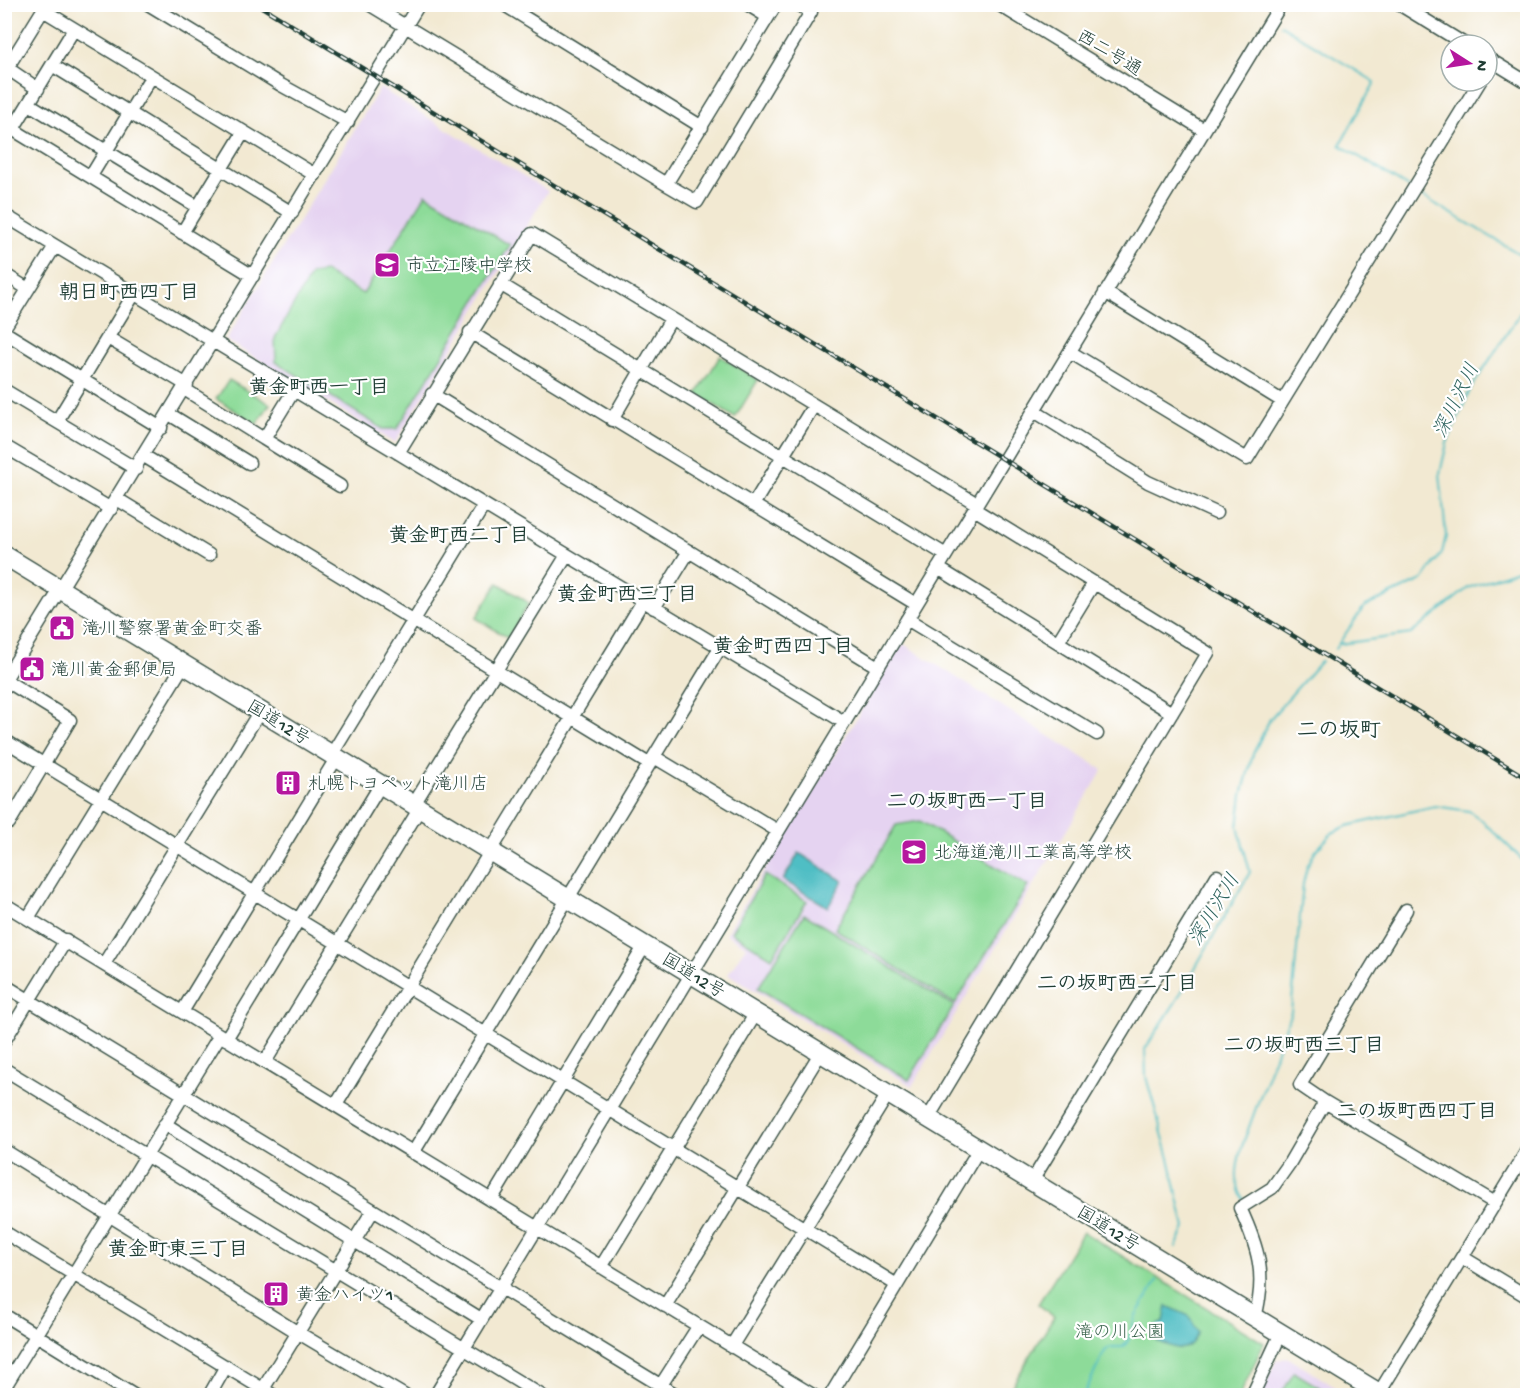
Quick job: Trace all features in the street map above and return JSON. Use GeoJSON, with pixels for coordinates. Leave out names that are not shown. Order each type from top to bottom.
{"type":"FeatureCollection","features":[{"type":"Feature","properties":{"kind":"highway","name":"国道12号"},"geometry":{"type":"LineString","coordinates":[[4,555],[1381,1394]]}},
{"type":"Feature","properties":{"kind":"street"},"geometry":{"type":"LineString","coordinates":[[148,4],[280,85],[348,122]]}},
{"type":"Feature","properties":{"kind":"street"},"geometry":{"type":"LineString","coordinates":[[369,4],[697,202],[811,12],[798,4]]}},
{"type":"Feature","properties":{"kind":"street"},"geometry":{"type":"LineString","coordinates":[[4,820],[9,823],[70,720],[5,678],[144,456],[419,4]]}},
{"type":"Feature","properties":{"kind":"street"},"geometry":{"type":"LineString","coordinates":[[504,4],[702,127]]}},
{"type":"Feature","properties":{"kind":"street"},"geometry":{"type":"LineString","coordinates":[[747,4],[768,17]]}},
{"type":"Feature","properties":{"kind":"street"},"geometry":{"type":"LineString","coordinates":[[666,184],[776,4]]}},
{"type":"Feature","properties":{"kind":"street","name":"西二号通"},"geometry":{"type":"LineString","coordinates":[[998,4],[1204,130]]}},
{"type":"Feature","properties":{"kind":"street"},"geometry":{"type":"LineString","coordinates":[[435,1395],[1281,4]]}},
{"type":"Feature","properties":{"kind":"street"},"geometry":{"type":"LineString","coordinates":[[1399,4],[1446,33]]}},
{"type":"Feature","properties":{"kind":"street"},"geometry":{"type":"LineString","coordinates":[[38,89],[6,67],[44,7],[74,29],[315,176]]}},
{"type":"Feature","properties":{"kind":"street"},"geometry":{"type":"LineString","coordinates":[[74,29],[29,104],[9,127],[253,276]]}},
{"type":"Feature","properties":{"kind":"street"},"geometry":{"type":"LineString","coordinates":[[52,65],[292,213]]}},
{"type":"Feature","properties":{"kind":"street"},"geometry":{"type":"LineString","coordinates":[[1499,68],[1527,83]]}},
{"type":"Feature","properties":{"kind":"street"},"geometry":{"type":"LineString","coordinates":[[91,176],[151,77]]}},
{"type":"Feature","properties":{"kind":"street"},"geometry":{"type":"LineString","coordinates":[[1070,352],[1247,459],[1473,93]]}},
{"type":"Feature","properties":{"kind":"street"},"geometry":{"type":"LineString","coordinates":[[29,104],[198,207]]}},
{"type":"Feature","properties":{"kind":"street"},"geometry":{"type":"LineString","coordinates":[[182,233],[243,133]]}},
{"type":"Feature","properties":{"kind":"street"},"geometry":{"type":"LineString","coordinates":[[4,215],[844,722]]}},
{"type":"Feature","properties":{"kind":"street"},"geometry":{"type":"LineString","coordinates":[[398,453],[532,234],[814,405],[1208,653],[928,1118]]}},
{"type":"Feature","properties":{"kind":"street"},"geometry":{"type":"LineString","coordinates":[[55,246],[4,330],[161,428]]}},
{"type":"Feature","properties":{"kind":"street"},"geometry":{"type":"LineString","coordinates":[[4,274],[28,289]]}},
{"type":"Feature","properties":{"kind":"street"},"geometry":{"type":"LineString","coordinates":[[500,284],[946,555]]}},
{"type":"Feature","properties":{"kind":"street"},"geometry":{"type":"LineString","coordinates":[[1105,292],[1282,401]]}},
{"type":"Feature","properties":{"kind":"street"},"geometry":{"type":"LineString","coordinates":[[57,421],[134,294]]}},
{"type":"Feature","properties":{"kind":"street"},"geometry":{"type":"LineString","coordinates":[[612,420],[671,319]]}},
{"type":"Feature","properties":{"kind":"street"},"geometry":{"type":"LineString","coordinates":[[470,332],[916,604]]}},
{"type":"Feature","properties":{"kind":"street"},"geometry":{"type":"LineString","coordinates":[[108,338],[340,486]]}},
{"type":"Feature","properties":{"kind":"street"},"geometry":{"type":"LineString","coordinates":[[4,390],[136,469]]}},
{"type":"Feature","properties":{"kind":"street"},"geometry":{"type":"LineString","coordinates":[[264,439],[294,390]]}},
{"type":"Feature","properties":{"kind":"street"},"geometry":{"type":"LineString","coordinates":[[432,394],[878,667]]}},
{"type":"Feature","properties":{"kind":"street"},"geometry":{"type":"LineString","coordinates":[[753,505],[814,405]]}},
{"type":"Feature","properties":{"kind":"street"},"geometry":{"type":"LineString","coordinates":[[1034,411],[1148,482],[1216,513]]}},
{"type":"Feature","properties":{"kind":"street"},"geometry":{"type":"LineString","coordinates":[[169,414],[249,463]]}},
{"type":"Feature","properties":{"kind":"street"},"geometry":{"type":"LineString","coordinates":[[4,446],[210,555]]}},
{"type":"Feature","properties":{"kind":"street"},"geometry":{"type":"LineString","coordinates":[[144,456],[573,717],[778,831]]}},
{"type":"Feature","properties":{"kind":"street"},"geometry":{"type":"LineString","coordinates":[[182,1012],[255,892],[413,620],[484,505]]}},
{"type":"Feature","properties":{"kind":"street"},"geometry":{"type":"LineString","coordinates":[[336,1105],[573,717],[649,604],[689,551]]}},
{"type":"Feature","properties":{"kind":"street"},"geometry":{"type":"LineString","coordinates":[[265,1062],[567,555]]}},
{"type":"Feature","properties":{"kind":"street"},"geometry":{"type":"LineString","coordinates":[[938,568],[1172,713]]}},
{"type":"Feature","properties":{"kind":"street"},"geometry":{"type":"LineString","coordinates":[[1058,642],[1094,583]]}},
{"type":"Feature","properties":{"kind":"street"},"geometry":{"type":"LineString","coordinates":[[907,619],[1097,734]]}},
{"type":"Feature","properties":{"kind":"street"},"geometry":{"type":"LineString","coordinates":[[413,1153],[720,648]]}},
{"type":"Feature","properties":{"kind":"street"},"geometry":{"type":"LineString","coordinates":[[28,918],[184,664]]}},
{"type":"Feature","properties":{"kind":"street"},"geometry":{"type":"LineString","coordinates":[[104,964],[261,711]]}},
{"type":"Feature","properties":{"kind":"street"},"geometry":{"type":"LineString","coordinates":[[4,740],[897,1285]]}},
{"type":"Feature","properties":{"kind":"street"},"geometry":{"type":"LineString","coordinates":[[4,1388],[165,1124],[298,919],[381,784]]}},
{"type":"Feature","properties":{"kind":"street"},"geometry":{"type":"LineString","coordinates":[[1032,1181],[1217,876]]}},
{"type":"Feature","properties":{"kind":"street"},"geometry":{"type":"LineString","coordinates":[[4,904],[698,1327],[814,1395]]}},
{"type":"Feature","properties":{"kind":"street"},"geometry":{"type":"LineString","coordinates":[[1406,910],[1300,1085],[1495,1203]]}},
{"type":"Feature","properties":{"kind":"street"},"geometry":{"type":"LineString","coordinates":[[4,1041],[66,940]]}},
{"type":"Feature","properties":{"kind":"street"},"geometry":{"type":"LineString","coordinates":[[491,1200],[645,945]]}},
{"type":"Feature","properties":{"kind":"street"},"geometry":{"type":"LineString","coordinates":[[4,985],[372,1212],[500,1287],[657,1390],[678,1395]]}},
{"type":"Feature","properties":{"kind":"street"},"geometry":{"type":"LineString","coordinates":[[601,1267],[756,1012]]}},
{"type":"Feature","properties":{"kind":"street"},"geometry":{"type":"LineString","coordinates":[[665,1306],[821,1052]]}},
{"type":"Feature","properties":{"kind":"street"},"geometry":{"type":"LineString","coordinates":[[4,1069],[542,1395]]}},
{"type":"Feature","properties":{"kind":"street"},"geometry":{"type":"LineString","coordinates":[[731,1347],[888,1094]]}},
{"type":"Feature","properties":{"kind":"street"},"geometry":{"type":"LineString","coordinates":[[1255,1317],[1261,1296],[1258,1246],[1240,1208],[1272,1188],[1289,1164],[1325,1102]]}},
{"type":"Feature","properties":{"kind":"street"},"geometry":{"type":"LineString","coordinates":[[165,1124],[481,1319]]}},
{"type":"Feature","properties":{"kind":"street"},"geometry":{"type":"LineString","coordinates":[[830,1395],[979,1149]]}},
{"type":"Feature","properties":{"kind":"street"},"geometry":{"type":"LineString","coordinates":[[1381,1394],[1527,1149]]}},
{"type":"Feature","properties":{"kind":"street"},"geometry":{"type":"LineString","coordinates":[[4,1150],[297,1332],[405,1395]]}},
{"type":"Feature","properties":{"kind":"street"},"geometry":{"type":"LineString","coordinates":[[4,1232],[268,1392],[297,1332],[372,1212]]}},
{"type":"Feature","properties":{"kind":"street"},"geometry":{"type":"LineString","coordinates":[[1462,1257],[1527,1297]]}},
{"type":"Feature","properties":{"kind":"street"},"geometry":{"type":"LineString","coordinates":[[4,1316],[135,1395]]}},
{"type":"Feature","properties":{"kind":"street"},"geometry":{"type":"LineString","coordinates":[[657,1390],[698,1327]]}},
{"type":"Feature","properties":{"kind":"street"},"geometry":{"type":"LineString","coordinates":[[1252,1395],[1281,1333]]}},
{"type":"Feature","properties":{"kind":"street"},"geometry":{"type":"LineString","coordinates":[[209,1395],[226,1366]]}},
{"type":"Feature","properties":{"kind":"shaded area","name":"市立江陵中学校"},"geometry":{"type":"Polygon","coordinates":[[[380,88],[548,191],[395,443],[226,340],[380,88]]]}},
{"type":"Feature","properties":{"kind":"shaded area","name":"北海道滝川工業高等学校"},"geometry":{"type":"Polygon","coordinates":[[[902,643],[1103,770],[912,1086],[728,974],[746,946],[726,934],[902,643]]]}},
{"type":"Feature","properties":{"kind":"shaded area"},"geometry":{"type":"Polygon","coordinates":[[[1287,1357],[1348,1395],[1260,1396],[1276,1361],[1287,1357]]]}},
{"type":"Feature","properties":{"kind":"green space"},"geometry":{"type":"Polygon","coordinates":[[[426,194],[510,245],[397,429],[383,429],[276,362],[275,338],[311,274],[325,272],[363,294],[426,194]]]}},
{"type":"Feature","properties":{"kind":"green space"},"geometry":{"type":"Polygon","coordinates":[[[720,356],[758,380],[735,418],[697,394],[720,356]]]}},
{"type":"Feature","properties":{"kind":"green space"},"geometry":{"type":"Polygon","coordinates":[[[229,380],[270,404],[257,424],[216,399],[229,380]]]}},
{"type":"Feature","properties":{"kind":"green space"},"geometry":{"type":"Polygon","coordinates":[[[498,583],[529,603],[508,638],[476,618],[498,583]]]}},
{"type":"Feature","properties":{"kind":"green space"},"geometry":{"type":"Polygon","coordinates":[[[920,821],[1028,886],[955,1004],[835,929],[896,825],[920,821]]]}},
{"type":"Feature","properties":{"kind":"green space"},"geometry":{"type":"Polygon","coordinates":[[[765,875],[807,901],[772,958],[731,932],[765,875]]]}},
{"type":"Feature","properties":{"kind":"green space"},"geometry":{"type":"Polygon","coordinates":[[[804,914],[954,1006],[909,1080],[758,988],[804,914]]]}},
{"type":"Feature","properties":{"kind":"green space","name":"滝の川公園"},"geometry":{"type":"Polygon","coordinates":[[[1083,1232],[1264,1343],[1240,1395],[1006,1396],[1054,1317],[1038,1304],[1083,1232]]]}},
{"type":"Feature","properties":{"kind":"green space"},"geometry":{"type":"Polygon","coordinates":[[[1294,1372],[1332,1395],[1281,1395],[1294,1372]]]}},
{"type":"Feature","properties":{"kind":"water"},"geometry":{"type":"Polygon","coordinates":[[[799,853],[843,881],[828,907],[783,880],[799,853]]]}},
{"type":"Feature","properties":{"kind":"water"},"geometry":{"type":"Polygon","coordinates":[[[1167,1306],[1189,1316],[1198,1332],[1186,1348],[1176,1348],[1157,1341],[1155,1326],[1164,1322],[1167,1306]]]}},
{"type":"Feature","properties":{"kind":"waterway"},"geometry":{"type":"LineString","coordinates":[[1281,25],[1375,82],[1340,145],[1408,187]]}},
{"type":"Feature","properties":{"kind":"waterway"},"geometry":{"type":"LineString","coordinates":[[1417,193],[1528,259]]}},
{"type":"Feature","properties":{"kind":"waterway","name":"深川沢川"},"geometry":{"type":"LineString","coordinates":[[1335,649],[1364,607],[1422,580],[1442,553],[1446,536],[1440,473],[1447,443],[1470,390],[1528,301]]}},
{"type":"Feature","properties":{"kind":"waterway"},"geometry":{"type":"LineString","coordinates":[[1340,644],[1411,634],[1468,588],[1528,566]]}},
{"type":"Feature","properties":{"kind":"waterway","name":"深川沢川"},"geometry":{"type":"LineString","coordinates":[[1176,1247],[1185,1228],[1169,1158],[1146,1077],[1145,1049],[1175,1003],[1250,872],[1238,827],[1242,795],[1253,754],[1270,719],[1321,661]]}},
{"type":"Feature","properties":{"kind":"waterway"},"geometry":{"type":"LineString","coordinates":[[1244,1200],[1238,1188],[1237,1168],[1241,1149],[1291,1012],[1303,884],[1307,867],[1315,852],[1332,833],[1347,826],[1435,806],[1469,811],[1528,865]]}},
{"type":"Feature","properties":{"kind":"waterway","name":"深川沢川"},"geometry":{"type":"LineString","coordinates":[[1083,1396],[1105,1351],[1110,1347],[1123,1347],[1128,1341],[1136,1315],[1157,1281]]}},
{"type":"Feature","properties":{"kind":"railway"},"geometry":{"type":"LineString","coordinates":[[257,4],[1528,779]]}},
{"type":"Feature","properties":{"kind":"place","name":"市立江陵中学校"},"geometry":{"type":"Point","coordinates":[387,265]}},
{"type":"Feature","properties":{"kind":"place","name":"滝川警察署黄金町交番"},"geometry":{"type":"Point","coordinates":[62,628]}},
{"type":"Feature","properties":{"kind":"place","name":"滝川黄金郵便局"},"geometry":{"type":"Point","coordinates":[32,669]}},
{"type":"Feature","properties":{"kind":"place","name":"札幌トヨペット滝川店"},"geometry":{"type":"Point","coordinates":[288,783]}},
{"type":"Feature","properties":{"kind":"place","name":"北海道滝川工業高等学校"},"geometry":{"type":"Point","coordinates":[914,852]}},
{"type":"Feature","properties":{"kind":"place","name":"黄金ハイツ1"},"geometry":{"type":"Point","coordinates":[276,1294]}},
{"type":"Feature","properties":{"kind":"district","name":"朝日町西四丁目"},"geometry":{"type":"Point","coordinates":[129,291]}},
{"type":"Feature","properties":{"kind":"district","name":"黄金町西一丁目"},"geometry":{"type":"Point","coordinates":[319,386]}},
{"type":"Feature","properties":{"kind":"district","name":"黄金町西二丁目"},"geometry":{"type":"Point","coordinates":[459,534]}},
{"type":"Feature","properties":{"kind":"district","name":"黄金町西三丁目"},"geometry":{"type":"Point","coordinates":[627,593]}},
{"type":"Feature","properties":{"kind":"district","name":"黄金町西四丁目"},"geometry":{"type":"Point","coordinates":[783,645]}},
{"type":"Feature","properties":{"kind":"district","name":"二の坂町"},"geometry":{"type":"Point","coordinates":[1339,729]}},
{"type":"Feature","properties":{"kind":"district","name":"二の坂町西一丁目"},"geometry":{"type":"Point","coordinates":[967,800]}},
{"type":"Feature","properties":{"kind":"district","name":"二の坂町西二丁目"},"geometry":{"type":"Point","coordinates":[1117,982]}},
{"type":"Feature","properties":{"kind":"district","name":"二の坂町西三丁目"},"geometry":{"type":"Point","coordinates":[1304,1044]}},
{"type":"Feature","properties":{"kind":"district","name":"二の坂町西四丁目"},"geometry":{"type":"Point","coordinates":[1417,1110]}},
{"type":"Feature","properties":{"kind":"district","name":"黄金町東三丁目"},"geometry":{"type":"Point","coordinates":[178,1248]}}]}
